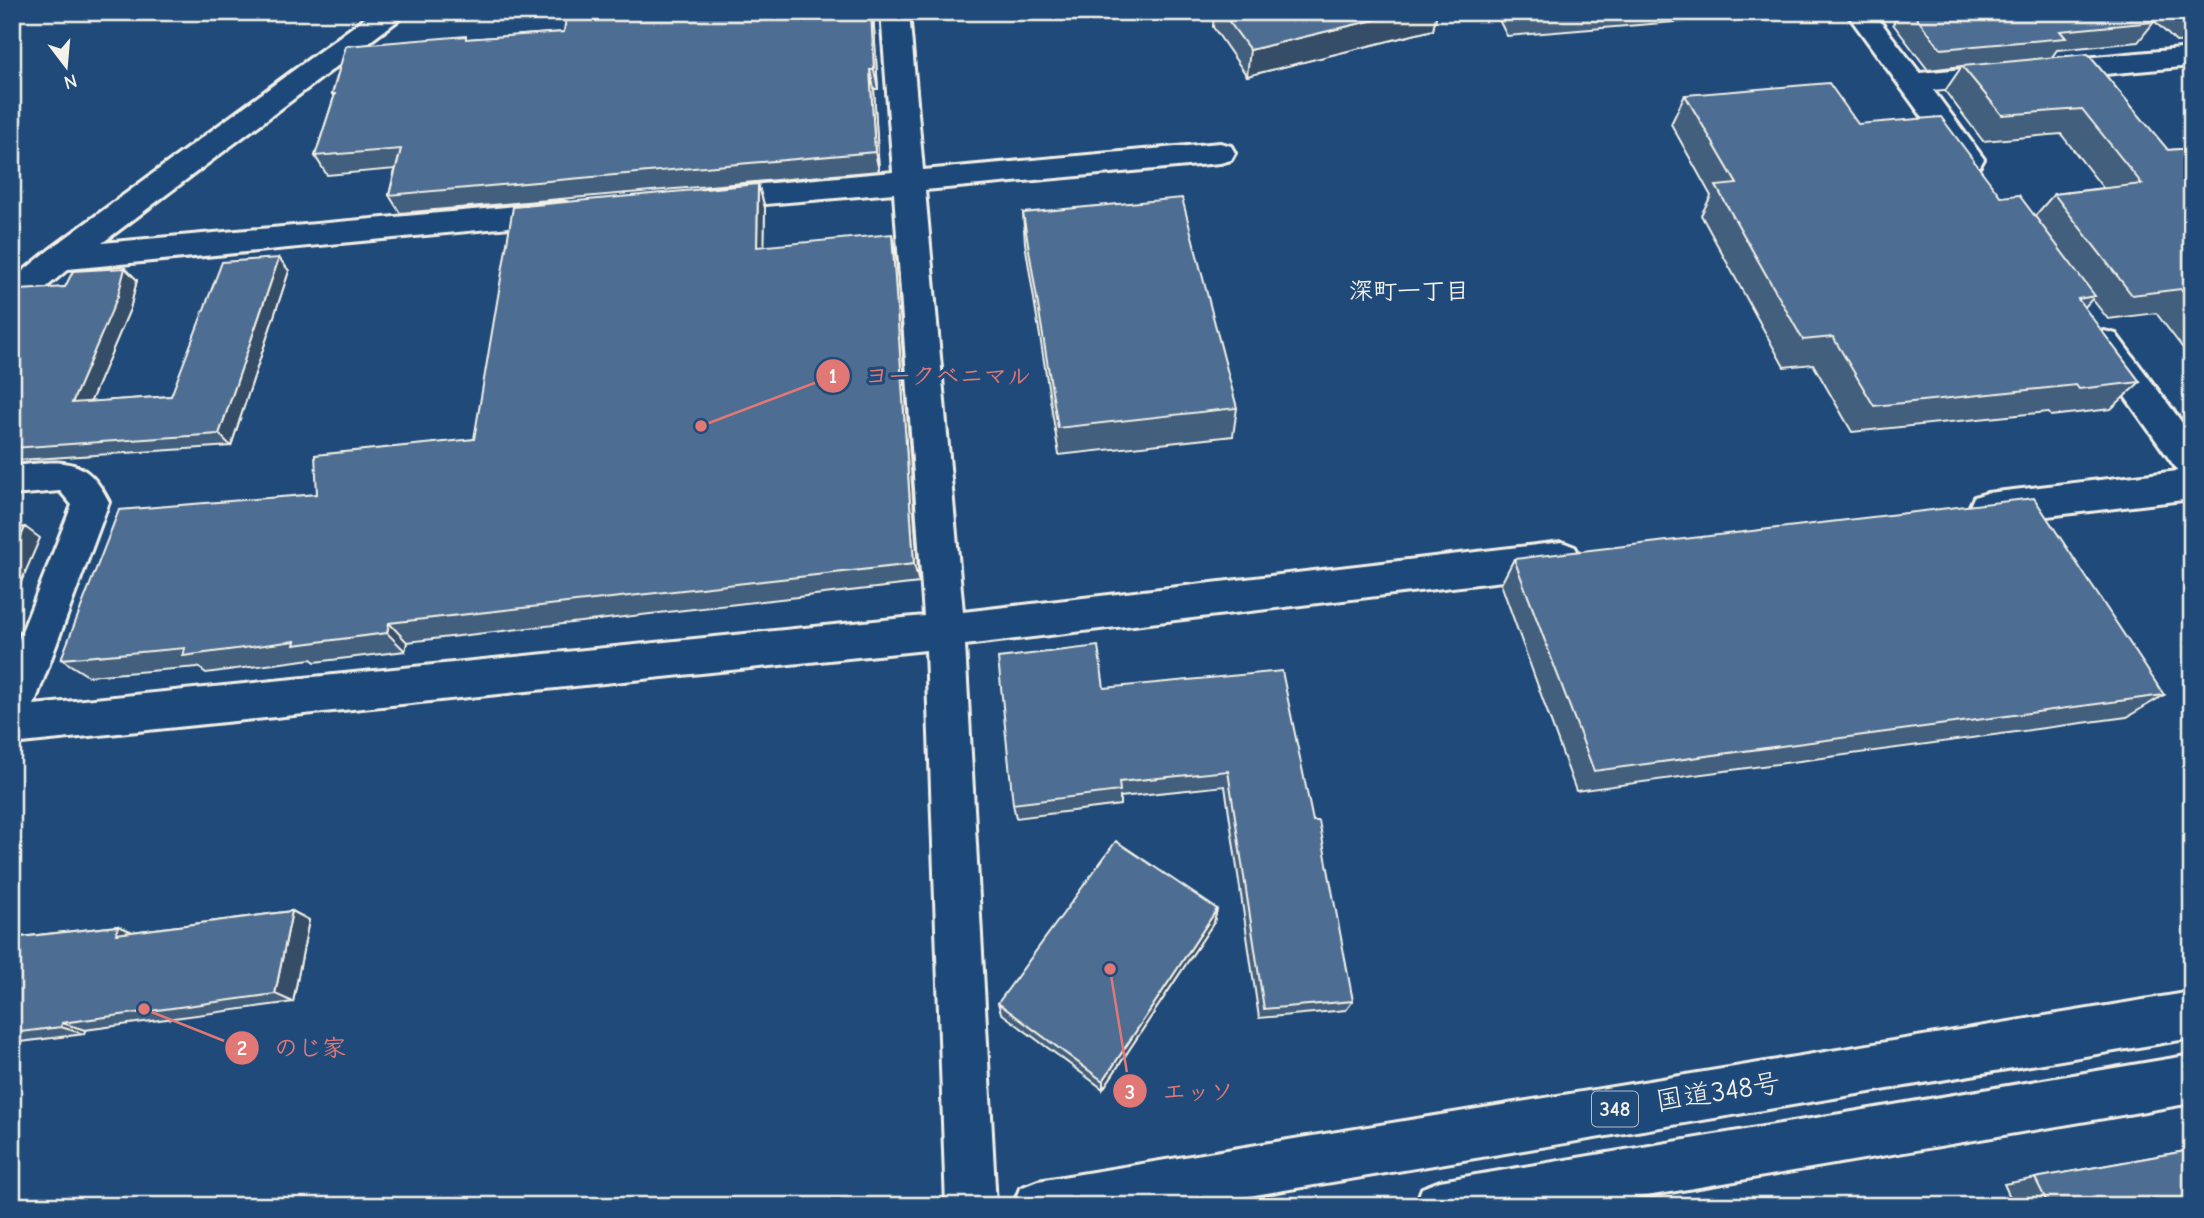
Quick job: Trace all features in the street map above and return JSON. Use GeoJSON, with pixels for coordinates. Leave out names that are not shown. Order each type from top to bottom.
{"type":"FeatureCollection","features":[{"type":"Feature","properties":{"kind":"main road"},"geometry":{"type":"LineString","coordinates":[[12,298],[60,258],[391,12]]}},
{"type":"Feature","properties":{"kind":"main road"},"geometry":{"type":"LineString","coordinates":[[895,12],[945,631],[971,1206]]}},
{"type":"Feature","properties":{"kind":"main road"},"geometry":{"type":"LineString","coordinates":[[1859,12],[1987,184]]}},
{"type":"Feature","properties":{"kind":"main road"},"geometry":{"type":"LineString","coordinates":[[2146,31],[2182,58]]}},
{"type":"Feature","properties":{"kind":"main road"},"geometry":{"type":"LineString","coordinates":[[1914,83],[2182,58]]}},
{"type":"Feature","properties":{"kind":"main road"},"geometry":{"type":"LineString","coordinates":[[686,202],[1220,153]]}},
{"type":"Feature","properties":{"kind":"main road"},"geometry":{"type":"LineString","coordinates":[[60,258],[589,211]]}},
{"type":"Feature","properties":{"kind":"main road"},"geometry":{"type":"LineString","coordinates":[[2085,318],[2192,463]]}},
{"type":"Feature","properties":{"kind":"main road"},"geometry":{"type":"LineString","coordinates":[[12,481],[68,476],[91,502],[12,710]]}},
{"type":"Feature","properties":{"kind":"main road"},"geometry":{"type":"LineString","coordinates":[[1956,512],[2192,484]]}},
{"type":"Feature","properties":{"kind":"main road"},"geometry":{"type":"LineString","coordinates":[[12,726],[945,631],[1596,554]]}},
{"type":"Feature","properties":{"kind":"main road","name":"国道348号"},"geometry":{"type":"LineString","coordinates":[[1038,1206],[2192,1015]]}},
{"type":"Feature","properties":{"kind":"main road"},"geometry":{"type":"LineString","coordinates":[[1440,1206],[2192,1079]]}},
{"type":"Feature","properties":{"kind":"building"},"geometry":{"type":"Polygon","coordinates":[[[567,12],[871,12],[874,70],[870,70],[875,152],[389,195],[401,149],[315,156],[335,94],[332,94],[346,46],[466,36],[466,39],[564,32],[567,12]]]}},
{"type":"Feature","properties":{"kind":"building"},"geometry":{"type":"Polygon","coordinates":[[[1222,12],[1407,12],[1250,50],[1222,12]]]}},
{"type":"Feature","properties":{"kind":"building"},"geometry":{"type":"Polygon","coordinates":[[[1912,12],[2146,12],[2154,22],[2060,31],[2066,38],[1941,49],[1912,12]]]}},
{"type":"Feature","properties":{"kind":"building"},"geometry":{"type":"Polygon","coordinates":[[[2183,12],[2192,12],[2192,20],[2183,12]]]}},
{"type":"Feature","properties":{"kind":"building"},"geometry":{"type":"Polygon","coordinates":[[[2088,54],[2168,150],[2192,148],[2192,302],[2181,289],[2132,295],[2054,194],[2142,184],[2082,109],[2002,115],[1962,66],[2088,54]]]}},
{"type":"Feature","properties":{"kind":"building"},"geometry":{"type":"Polygon","coordinates":[[[1829,83],[1858,124],[1941,117],[2001,197],[2019,195],[2095,296],[2078,299],[2140,382],[2079,389],[2076,385],[1874,406],[1833,337],[1803,340],[1716,186],[1737,184],[1685,95],[1829,83]]]}},
{"type":"Feature","properties":{"kind":"building"},"geometry":{"type":"Polygon","coordinates":[[[758,184],[757,247],[892,234],[914,564],[389,623],[387,633],[294,645],[295,641],[183,656],[185,648],[61,659],[119,510],[317,494],[315,455],[474,439],[513,207],[758,184]]]}},
{"type":"Feature","properties":{"kind":"building"},"geometry":{"type":"Polygon","coordinates":[[[1182,198],[1237,408],[1058,428],[1023,213],[1182,198]]]}},
{"type":"Feature","properties":{"kind":"building"},"geometry":{"type":"Polygon","coordinates":[[[279,258],[219,434],[12,448],[12,293],[65,287],[73,271],[125,268],[118,296],[72,403],[171,396],[222,262],[279,258]]]}},
{"type":"Feature","properties":{"kind":"building"},"geometry":{"type":"Polygon","coordinates":[[[2034,498],[2164,695],[1594,771],[1514,559],[2034,498]]]}},
{"type":"Feature","properties":{"kind":"building"},"geometry":{"type":"Polygon","coordinates":[[[25,527],[12,557],[12,528],[25,527]]]}},
{"type":"Feature","properties":{"kind":"building"},"geometry":{"type":"Polygon","coordinates":[[[1098,646],[1104,688],[1282,671],[1313,821],[1319,821],[1353,1001],[1264,1009],[1228,771],[1119,782],[1120,791],[1013,804],[998,658],[1098,646]]]}},
{"type":"Feature","properties":{"kind":"building"},"geometry":{"type":"Polygon","coordinates":[[[1116,841],[1217,909],[1103,1081],[998,1003],[1116,841]]]}},
{"type":"Feature","properties":{"kind":"building"},"geometry":{"type":"Polygon","coordinates":[[[292,911],[275,994],[62,1023],[61,1027],[12,1033],[12,938],[118,926],[116,934],[292,911]]]}},
{"type":"Feature","properties":{"kind":"building"},"geometry":{"type":"Polygon","coordinates":[[[2191,1150],[2192,1206],[2049,1206],[2035,1178],[2191,1150]]]}},
{"type":"Feature","properties":{"kind":"railway"},"geometry":{"type":"LineString","coordinates":[[12,16],[16,12]]}},
{"type":"Feature","properties":{"kind":"place","name":"ヨークベニマル"},"geometry":{"type":"Point","coordinates":[701,426]}},
{"type":"Feature","properties":{"kind":"place","name":"エッソ"},"geometry":{"type":"Point","coordinates":[1110,969]}},
{"type":"Feature","properties":{"kind":"place","name":"のじ家"},"geometry":{"type":"Point","coordinates":[144,1009]}},
{"type":"Feature","properties":{"kind":"district","name":"深町一丁目"},"geometry":{"type":"Point","coordinates":[1409,291]}}]}
